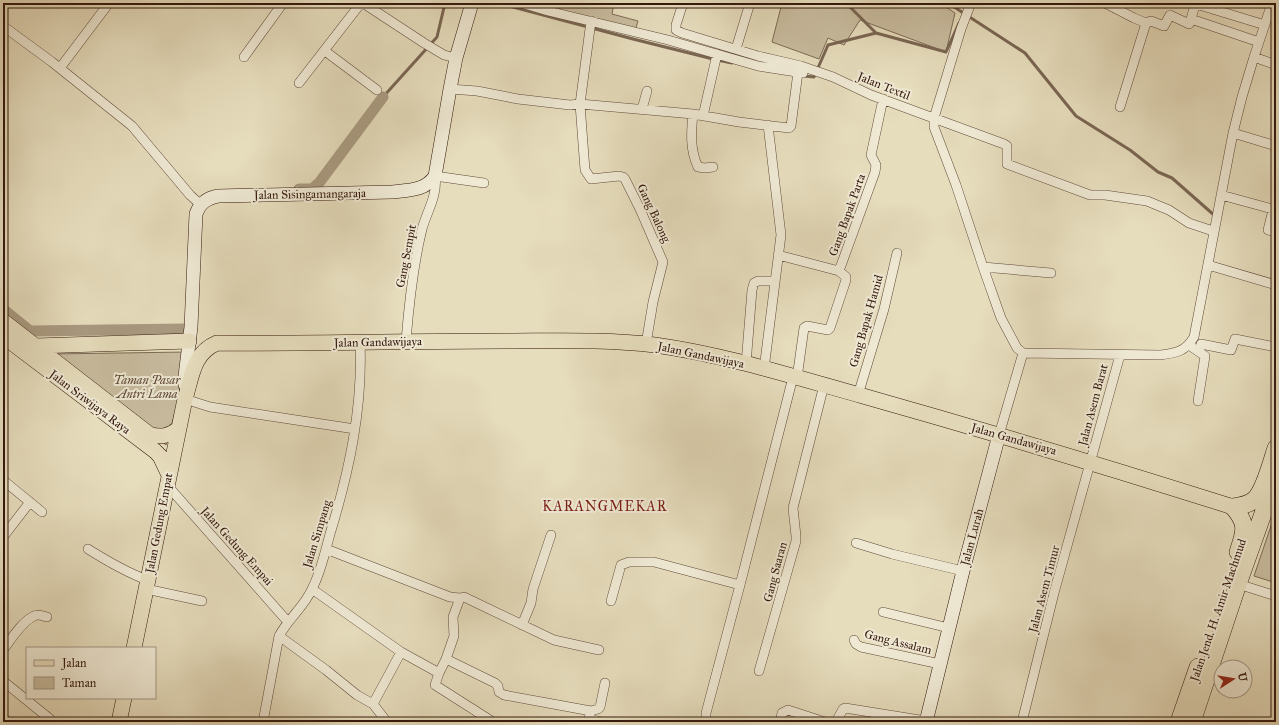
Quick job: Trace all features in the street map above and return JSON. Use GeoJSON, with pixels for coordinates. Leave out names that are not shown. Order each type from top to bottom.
{"type":"FeatureCollection","features":[{"type":"Feature","properties":{"kind":"highway"},"geometry":{"type":"LineString","coordinates":[[1233,507],[1248,504],[1258,496],[1276,448]]}},
{"type":"Feature","properties":{"kind":"highway","name":"Jalan Jend. H. Amir Machmud"},"geometry":{"type":"LineString","coordinates":[[1192,722],[1238,584],[1276,477]]}},
{"type":"Feature","properties":{"kind":"highway","name":"Jalan Jend. H. Amir Machmud"},"geometry":{"type":"LineString","coordinates":[[1179,722],[1244,535],[1243,520],[1233,507]]}},
{"type":"Feature","properties":{"kind":"main road"},"geometry":{"type":"LineString","coordinates":[[435,176],[450,89],[450,56],[472,3]]}},
{"type":"Feature","properties":{"kind":"main road","name":"Jalan Sisingamangaraja"},"geometry":{"type":"LineString","coordinates":[[201,205],[211,197],[218,196],[410,190],[426,186],[435,176]]}},
{"type":"Feature","properties":{"kind":"main road"},"geometry":{"type":"LineString","coordinates":[[185,399],[185,376],[191,327],[196,214],[201,205]]}},
{"type":"Feature","properties":{"kind":"main road","name":"Jalan Sriwijaya Raya"},"geometry":{"type":"LineString","coordinates":[[3,321],[149,434],[162,436],[173,433],[179,428]]}},
{"type":"Feature","properties":{"kind":"main road","name":"Jalan Sriwijaya Raya"},"geometry":{"type":"LineString","coordinates":[[3,336],[155,451],[163,462],[168,480]]}},
{"type":"Feature","properties":{"kind":"main road"},"geometry":{"type":"LineString","coordinates":[[36,346],[189,341]]}},
{"type":"Feature","properties":{"kind":"main road","name":"Jalan Gandawijaya"},"geometry":{"type":"LineString","coordinates":[[185,399],[194,365],[198,357],[209,346],[217,343],[406,341],[613,342],[646,344],[682,349],[795,377],[1090,462],[1233,507]]}},
{"type":"Feature","properties":{"kind":"main road","name":"Jalan Gedung Empat"},"geometry":{"type":"LineString","coordinates":[[134,647],[185,399]]}},
{"type":"Feature","properties":{"kind":"main road","name":"Jalan Lurah"},"geometry":{"type":"LineString","coordinates":[[926,722],[963,571],[999,435]]}},
{"type":"Feature","properties":{"kind":"main road"},"geometry":{"type":"LineString","coordinates":[[119,722],[124,699]]}},
{"type":"Feature","properties":{"kind":"street"},"geometry":{"type":"LineString","coordinates":[[60,68],[109,3]]}},
{"type":"Feature","properties":{"kind":"street"},"geometry":{"type":"LineString","coordinates":[[244,57],[283,3]]}},
{"type":"Feature","properties":{"kind":"street"},"geometry":{"type":"LineString","coordinates":[[299,83],[362,3],[424,43],[450,56]]}},
{"type":"Feature","properties":{"kind":"street"},"geometry":{"type":"LineString","coordinates":[[521,3],[668,40],[758,66],[816,75],[826,75]]}},
{"type":"Feature","properties":{"kind":"street","name":"Jalan Textil"},"geometry":{"type":"LineString","coordinates":[[683,3],[676,25],[676,30],[682,33],[758,56],[801,66],[833,77],[871,95],[1004,144],[1007,146],[1006,162],[1008,164],[1090,195],[1105,195],[1147,201],[1169,210],[1189,223],[1214,231]]}},
{"type":"Feature","properties":{"kind":"street"},"geometry":{"type":"LineString","coordinates":[[736,49],[750,3]]}},
{"type":"Feature","properties":{"kind":"street"},"geometry":{"type":"LineString","coordinates":[[1105,3],[1120,12],[1146,23],[1151,22],[1164,26],[1170,15],[1189,24],[1196,4],[1264,25]]}},
{"type":"Feature","properties":{"kind":"street"},"geometry":{"type":"LineString","coordinates":[[970,5],[961,29],[934,118],[934,127],[956,184],[1001,318],[1017,348],[1023,353],[1120,355],[1166,354],[1184,349],[1189,345],[1194,337],[1233,133],[1254,57],[1272,3]]}},
{"type":"Feature","properties":{"kind":"street"},"geometry":{"type":"LineString","coordinates":[[1191,18],[1259,42]]}},
{"type":"Feature","properties":{"kind":"street"},"geometry":{"type":"LineString","coordinates":[[580,104],[591,21]]}},
{"type":"Feature","properties":{"kind":"street"},"geometry":{"type":"LineString","coordinates":[[1120,107],[1146,23]]}},
{"type":"Feature","properties":{"kind":"street"},"geometry":{"type":"LineString","coordinates":[[3,26],[60,68],[132,126],[190,195],[201,205]]}},
{"type":"Feature","properties":{"kind":"street"},"geometry":{"type":"LineString","coordinates":[[325,51],[377,90]]}},
{"type":"Feature","properties":{"kind":"street"},"geometry":{"type":"LineString","coordinates":[[703,116],[717,54]]}},
{"type":"Feature","properties":{"kind":"street"},"geometry":{"type":"LineString","coordinates":[[1254,57],[1276,65]]}},
{"type":"Feature","properties":{"kind":"street"},"geometry":{"type":"LineString","coordinates":[[450,89],[477,91],[570,105],[580,104],[693,114],[789,128],[791,126],[798,72]]}},
{"type":"Feature","properties":{"kind":"street"},"geometry":{"type":"LineString","coordinates":[[642,109],[647,90]]}},
{"type":"Feature","properties":{"kind":"street","name":"Gang Bapak Parta"},"geometry":{"type":"LineString","coordinates":[[795,377],[804,328],[807,326],[828,330],[846,280],[845,275],[839,271],[875,172],[876,165],[871,154],[883,99]]}},
{"type":"Feature","properties":{"kind":"street","name":"Gang Balong"},"geometry":{"type":"LineString","coordinates":[[580,104],[585,170],[587,175],[591,179],[619,176],[625,179],[664,262],[653,302],[646,344]]}},
{"type":"Feature","properties":{"kind":"street"},"geometry":{"type":"LineString","coordinates":[[693,114],[691,137],[698,167],[713,167]]}},
{"type":"Feature","properties":{"kind":"street"},"geometry":{"type":"LineString","coordinates":[[764,369],[781,235],[768,125]]}},
{"type":"Feature","properties":{"kind":"street"},"geometry":{"type":"LineString","coordinates":[[1233,133],[1276,146]]}},
{"type":"Feature","properties":{"kind":"street"},"geometry":{"type":"LineString","coordinates":[[435,176],[484,183]]}},
{"type":"Feature","properties":{"kind":"street","name":"Gang Sempit"},"geometry":{"type":"LineString","coordinates":[[406,341],[414,267],[423,228],[436,186],[435,176]]}},
{"type":"Feature","properties":{"kind":"street"},"geometry":{"type":"LineString","coordinates":[[1221,195],[1275,210],[1268,230],[1276,232]]}},
{"type":"Feature","properties":{"kind":"street","name":"Gang Bapak Hamid"},"geometry":{"type":"LineString","coordinates":[[858,395],[884,309],[897,253]]}},
{"type":"Feature","properties":{"kind":"street"},"geometry":{"type":"LineString","coordinates":[[778,255],[839,271]]}},
{"type":"Feature","properties":{"kind":"street"},"geometry":{"type":"LineString","coordinates":[[1208,265],[1276,285]]}},
{"type":"Feature","properties":{"kind":"street"},"geometry":{"type":"LineString","coordinates":[[983,267],[1051,273]]}},
{"type":"Feature","properties":{"kind":"street"},"geometry":{"type":"LineString","coordinates":[[746,364],[752,290],[754,283],[758,281],[775,281]]}},
{"type":"Feature","properties":{"kind":"street"},"geometry":{"type":"LineString","coordinates":[[1201,344],[1231,350],[1235,339],[1276,347]]}},
{"type":"Feature","properties":{"kind":"street","name":"Jalan Simpang"},"geometry":{"type":"LineString","coordinates":[[263,722],[279,636],[288,622],[299,610],[312,589],[326,549],[343,491],[355,429],[360,385],[360,342]]}},
{"type":"Feature","properties":{"kind":"street"},"geometry":{"type":"LineString","coordinates":[[1189,345],[1205,356],[1198,401]]}},
{"type":"Feature","properties":{"kind":"street","name":"Jalan Lurah"},"geometry":{"type":"LineString","coordinates":[[999,435],[1023,353]]}},
{"type":"Feature","properties":{"kind":"street","name":"Jalan Asem Barat"},"geometry":{"type":"LineString","coordinates":[[1090,462],[1120,355]]}},
{"type":"Feature","properties":{"kind":"street"},"geometry":{"type":"LineString","coordinates":[[706,722],[706,713],[795,377]]}},
{"type":"Feature","properties":{"kind":"street","name":"Gang Saaran"},"geometry":{"type":"LineString","coordinates":[[759,671],[796,541],[793,508],[824,386]]}},
{"type":"Feature","properties":{"kind":"street"},"geometry":{"type":"LineString","coordinates":[[185,399],[210,407],[355,429]]}},
{"type":"Feature","properties":{"kind":"street","name":"Jalan Asem Timur"},"geometry":{"type":"LineString","coordinates":[[1022,722],[1054,593],[1090,462]]}},
{"type":"Feature","properties":{"kind":"street"},"geometry":{"type":"LineString","coordinates":[[3,480],[42,512]]}},
{"type":"Feature","properties":{"kind":"street","name":"Jalan Gedung Empai"},"geometry":{"type":"LineString","coordinates":[[168,480],[288,622]]}},
{"type":"Feature","properties":{"kind":"street"},"geometry":{"type":"LineString","coordinates":[[3,537],[30,502]]}},
{"type":"Feature","properties":{"kind":"street"},"geometry":{"type":"LineString","coordinates":[[522,625],[531,602],[533,589],[551,535]]}},
{"type":"Feature","properties":{"kind":"street"},"geometry":{"type":"LineString","coordinates":[[856,543],[892,554],[963,571]]}},
{"type":"Feature","properties":{"kind":"street"},"geometry":{"type":"LineString","coordinates":[[88,549],[114,566],[133,575],[147,585],[202,601]]}},
{"type":"Feature","properties":{"kind":"street"},"geometry":{"type":"LineString","coordinates":[[326,549],[450,597],[464,597],[554,640],[599,650]]}},
{"type":"Feature","properties":{"kind":"street"},"geometry":{"type":"LineString","coordinates":[[611,601],[618,581],[621,565],[629,562],[654,562],[740,585]]}},
{"type":"Feature","properties":{"kind":"street"},"geometry":{"type":"LineString","coordinates":[[1238,584],[1276,596]]}},
{"type":"Feature","properties":{"kind":"street"},"geometry":{"type":"LineString","coordinates":[[312,589],[401,652],[439,673]]}},
{"type":"Feature","properties":{"kind":"street"},"geometry":{"type":"LineString","coordinates":[[460,598],[453,617],[454,636],[435,685],[493,722]]}},
{"type":"Feature","properties":{"kind":"street"},"geometry":{"type":"LineString","coordinates":[[883,612],[949,628]]}},
{"type":"Feature","properties":{"kind":"street"},"geometry":{"type":"LineString","coordinates":[[3,650],[20,627],[33,616],[36,615],[46,617]]}},
{"type":"Feature","properties":{"kind":"street"},"geometry":{"type":"LineString","coordinates":[[279,636],[357,695],[373,704],[387,722]]}},
{"type":"Feature","properties":{"kind":"street","name":"Gang Assalam"},"geometry":{"type":"LineString","coordinates":[[854,640],[856,644],[861,647],[940,664]]}},
{"type":"Feature","properties":{"kind":"street"},"geometry":{"type":"LineString","coordinates":[[373,704],[401,652]]}},
{"type":"Feature","properties":{"kind":"street"},"geometry":{"type":"LineString","coordinates":[[446,659],[495,683],[500,689],[499,692],[504,695],[590,717],[602,722]]}},
{"type":"Feature","properties":{"kind":"street"},"geometry":{"type":"LineString","coordinates":[[3,681],[50,720],[50,722]]}},
{"type":"Feature","properties":{"kind":"street"},"geometry":{"type":"LineString","coordinates":[[590,717],[600,707],[605,683]]}},
{"type":"Feature","properties":{"kind":"street"},"geometry":{"type":"LineString","coordinates":[[836,722],[845,708],[926,722]]}},
{"type":"Feature","properties":{"kind":"street"},"geometry":{"type":"LineString","coordinates":[[780,722],[782,713],[788,710],[825,722]]}},
{"type":"Feature","properties":{"kind":"street"},"geometry":{"type":"LineString","coordinates":[[3,718],[8,722]]}},
{"type":"Feature","properties":{"kind":"green space"},"geometry":{"type":"Polygon","coordinates":[[[561,3],[614,3],[612,14],[638,21],[635,31],[559,11],[561,3]]]}},
{"type":"Feature","properties":{"kind":"green space"},"geometry":{"type":"Polygon","coordinates":[[[782,3],[940,3],[955,13],[946,52],[860,20],[844,45],[828,38],[819,59],[772,42],[782,3]]]}},
{"type":"Feature","properties":{"kind":"green space","name":"Taman Pasar Antri Lama"},"geometry":{"type":"Polygon","coordinates":[[[186,352],[185,376],[166,445],[52,354],[186,352]]]}},
{"type":"Feature","properties":{"kind":"green space"},"geometry":{"type":"Polygon","coordinates":[[[1276,511],[1276,583],[1254,576],[1276,511]]]}},
{"type":"Feature","properties":{"kind":"waterway"},"geometry":{"type":"LineString","coordinates":[[383,97],[437,37],[445,3]]}},
{"type":"Feature","properties":{"kind":"waterway"},"geometry":{"type":"LineString","coordinates":[[498,3],[633,39],[732,63]]}},
{"type":"Feature","properties":{"kind":"waterway"},"geometry":{"type":"LineString","coordinates":[[846,3],[876,33],[946,52],[959,23]]}},
{"type":"Feature","properties":{"kind":"waterway"},"geometry":{"type":"LineString","coordinates":[[948,3],[1025,53],[1076,116],[1130,150],[1158,172],[1172,178],[1214,215]]}},
{"type":"Feature","properties":{"kind":"waterway"},"geometry":{"type":"LineString","coordinates":[[804,76],[814,77],[828,45],[876,33]]}},
{"type":"Feature","properties":{"kind":"waterway"},"geometry":{"type":"LineString","coordinates":[[299,189],[312,189],[319,183],[383,97]]}},
{"type":"Feature","properties":{"kind":"waterway"},"geometry":{"type":"LineString","coordinates":[[3,309],[30,331],[184,329]]}},
{"type":"Feature","properties":{"kind":"district","name":"KARANGMEKAR"},"geometry":{"type":"Point","coordinates":[605,506]}}]}
